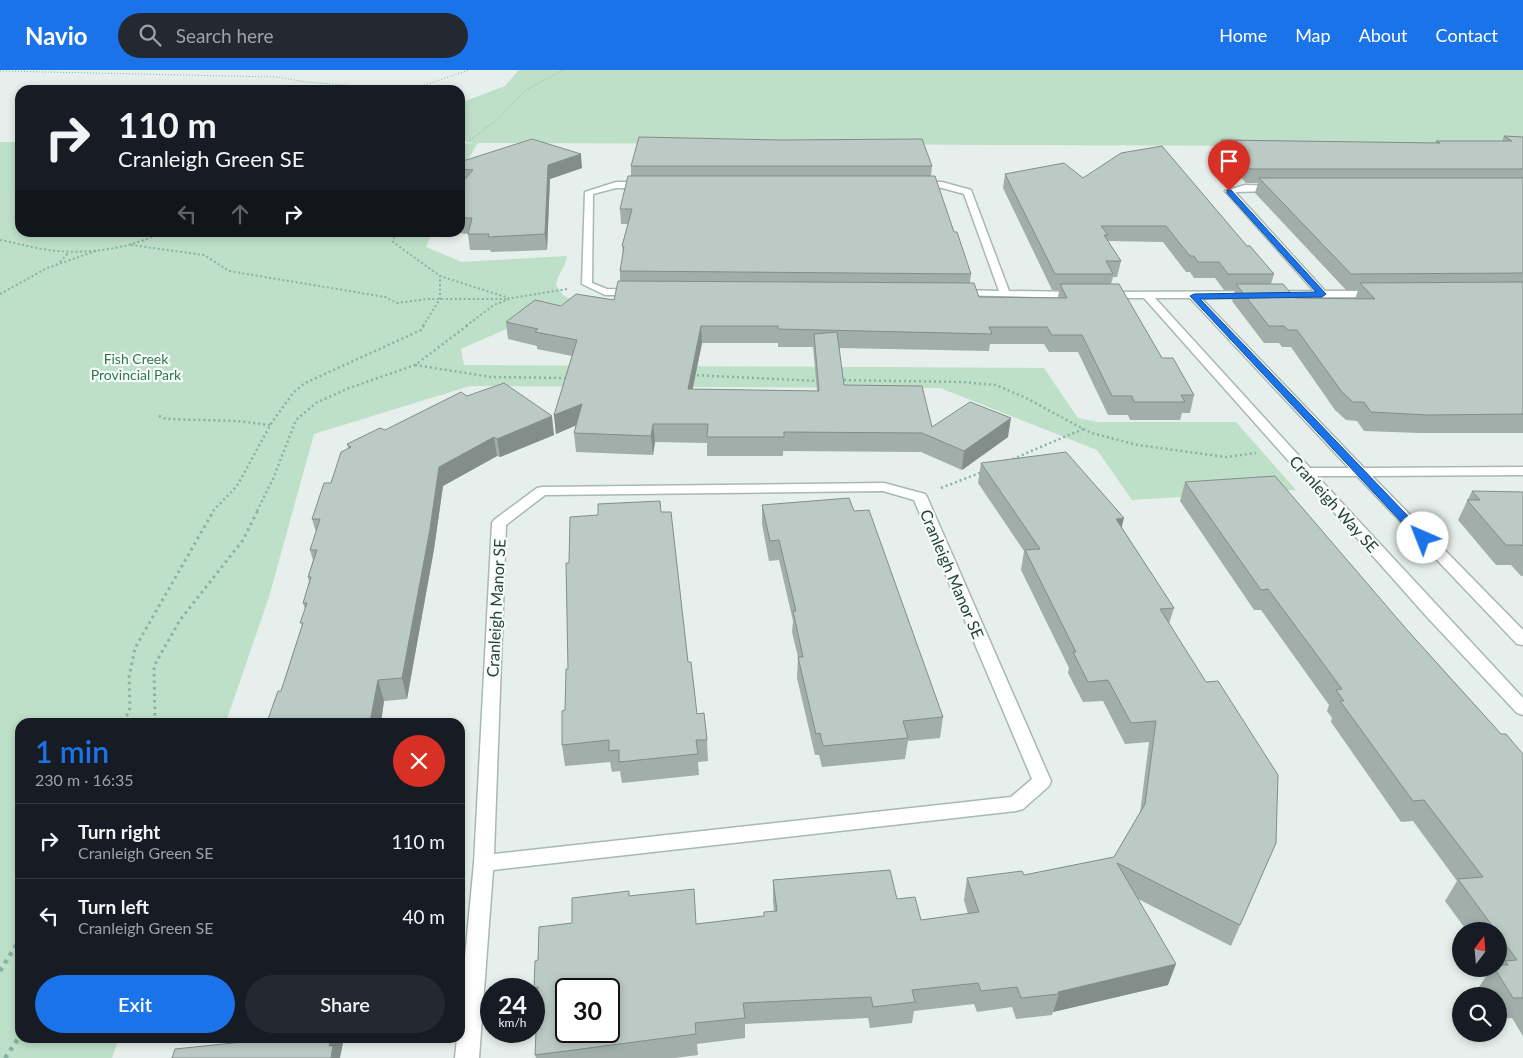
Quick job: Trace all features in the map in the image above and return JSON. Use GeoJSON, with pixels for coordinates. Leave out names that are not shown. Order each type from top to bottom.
{"type":"FeatureCollection","features":[{"type":"Feature","properties":{"kind":"street"},"geometry":{"type":"LineString","coordinates":[[645,292],[605,292],[587,284],[589,192],[616,185],[655,185]]}},
{"type":"Feature","properties":{"kind":"street"},"geometry":{"type":"LineString","coordinates":[[913,185],[942,185],[968,192],[1005,293]]}},
{"type":"Feature","properties":{"kind":"street"},"geometry":{"type":"LineString","coordinates":[[1284,188],[1245,188],[1229,191],[1322,294]]}},
{"type":"Feature","properties":{"kind":"street"},"geometry":{"type":"LineString","coordinates":[[945,293],[1148,296],[1389,294]]}},
{"type":"Feature","properties":{"kind":"street","name":"Cranleigh Way SE"},"geometry":{"type":"LineString","coordinates":[[1148,296],[1433,613],[1523,709]]}},
{"type":"Feature","properties":{"kind":"street"},"geometry":{"type":"LineString","coordinates":[[1194,296],[1523,640]]}},
{"type":"Feature","properties":{"kind":"street"},"geometry":{"type":"LineString","coordinates":[[1307,472],[1359,470],[1523,471]]}},
{"type":"Feature","properties":{"kind":"street","name":"Cranleigh Manor SE"},"geometry":{"type":"LineString","coordinates":[[468,1058],[484,863],[499,523],[542,491],[884,487],[920,497],[1042,781],[1016,804],[913,817],[484,863]]}},
{"type":"Feature","properties":{"kind":"path"},"geometry":{"type":"LineString","coordinates":[[424,85],[469,70]]}},
{"type":"Feature","properties":{"kind":"path"},"geometry":{"type":"LineString","coordinates":[[465,144],[498,119],[526,90],[563,70]]}},
{"type":"Feature","properties":{"kind":"path"},"geometry":{"type":"LineString","coordinates":[[0,71],[278,77],[306,82],[345,85]]}},
{"type":"Feature","properties":{"kind":"path"},"geometry":{"type":"LineString","coordinates":[[0,240],[65,251],[131,245],[145,242],[154,237]]}},
{"type":"Feature","properties":{"kind":"path"},"geometry":{"type":"LineString","coordinates":[[394,237],[392,242],[440,276],[512,298]]}},
{"type":"Feature","properties":{"kind":"path"},"geometry":{"type":"LineString","coordinates":[[131,245],[204,255],[229,271],[385,297],[397,303],[440,299],[512,298],[587,284]]}},
{"type":"Feature","properties":{"kind":"path"},"geometry":{"type":"LineString","coordinates":[[55,265],[103,249]]}},
{"type":"Feature","properties":{"kind":"path"},"geometry":{"type":"LineString","coordinates":[[0,294],[55,265],[64,259],[67,254],[65,251]]}},
{"type":"Feature","properties":{"kind":"path"},"geometry":{"type":"LineString","coordinates":[[126,718],[130,708],[129,677],[135,648],[216,506],[237,486],[270,425],[294,392],[305,383],[421,330],[440,299],[440,276]]}},
{"type":"Feature","properties":{"kind":"path"},"geometry":{"type":"LineString","coordinates":[[155,718],[154,666],[180,620],[224,567],[243,540],[273,480],[286,441],[296,420],[316,403],[350,388],[415,366],[494,305],[512,298]]}},
{"type":"Feature","properties":{"kind":"path"},"geometry":{"type":"LineString","coordinates":[[415,366],[492,377],[571,378]]}},
{"type":"Feature","properties":{"kind":"path"},"geometry":{"type":"LineString","coordinates":[[684,376],[712,375],[783,381],[822,380]]}},
{"type":"Feature","properties":{"kind":"path"},"geometry":{"type":"LineString","coordinates":[[832,380],[962,382],[996,386],[1026,398],[1084,429],[1138,445],[1226,457],[1258,453]]}},
{"type":"Feature","properties":{"kind":"path"},"geometry":{"type":"LineString","coordinates":[[159,416],[166,419],[237,421],[270,425]]}},
{"type":"Feature","properties":{"kind":"path"},"geometry":{"type":"LineString","coordinates":[[1002,463],[1084,429]]}},
{"type":"Feature","properties":{"kind":"path"},"geometry":{"type":"LineString","coordinates":[[920,497],[984,471]]}},
{"type":"Feature","properties":{"kind":"path"},"geometry":{"type":"LineString","coordinates":[[0,971],[15,947]]}},
{"type":"Feature","properties":{"kind":"path"},"geometry":{"type":"LineString","coordinates":[[5,1058],[15,1043]]}},
{"type":"Feature","properties":{"kind":"green space"},"geometry":{"type":"Polygon","coordinates":[[[519,70],[1523,70],[1523,147],[478,143],[465,162],[465,144],[474,143],[465,141],[465,101],[505,86],[519,70]]]}},
{"type":"Feature","properties":{"kind":"green space","name":"Fish Creek Provincial Park"},"geometry":{"type":"Polygon","coordinates":[[[0,142],[15,142],[15,237],[430,237],[426,247],[462,262],[567,256],[556,285],[563,295],[572,300],[461,349],[464,365],[1044,368],[1078,418],[1098,422],[1236,422],[1296,490],[1132,500],[1097,450],[940,388],[470,386],[314,434],[269,597],[227,718],[15,718],[15,1043],[117,1043],[112,1058],[0,1058],[0,142]]]}},
{"type":"Feature","properties":{"kind":"building"},"geometry":{"type":"Polygon","coordinates":[[[1504,136],[1523,137],[1523,169],[1250,169],[1221,140],[1440,143],[1436,141],[1512,141],[1504,136]]]}},
{"type":"Feature","properties":{"kind":"building"},"geometry":{"type":"Polygon","coordinates":[[[639,137],[780,140],[922,139],[932,166],[631,166],[639,137]]]}},
{"type":"Feature","properties":{"kind":"building"},"geometry":{"type":"Polygon","coordinates":[[[532,139],[581,154],[548,165],[545,234],[488,237],[489,234],[468,234],[472,218],[465,218],[465,179],[473,170],[465,169],[465,160],[532,139]]]}},
{"type":"Feature","properties":{"kind":"building"},"geometry":{"type":"Polygon","coordinates":[[[1162,146],[1247,246],[1250,246],[1274,274],[1228,274],[1219,262],[1198,262],[1194,256],[1190,256],[1166,226],[1101,226],[1108,235],[1104,235],[1121,261],[1106,261],[1113,274],[1055,274],[1005,174],[1064,163],[1083,178],[1121,153],[1162,146]]]}},
{"type":"Feature","properties":{"kind":"building"},"geometry":{"type":"Polygon","coordinates":[[[628,176],[935,176],[971,274],[620,271],[624,247],[622,246],[632,209],[620,209],[628,176]]]}},
{"type":"Feature","properties":{"kind":"building"},"geometry":{"type":"Polygon","coordinates":[[[1259,178],[1523,178],[1523,273],[1351,274],[1259,178]]]}},
{"type":"Feature","properties":{"kind":"building"},"geometry":{"type":"Polygon","coordinates":[[[618,281],[974,283],[979,297],[1067,298],[1060,284],[1119,284],[1162,358],[1173,358],[1194,395],[1181,395],[1185,402],[1134,402],[1132,396],[1112,396],[1082,335],[1052,335],[1047,327],[989,327],[992,334],[778,329],[778,326],[701,326],[688,389],[819,391],[814,334],[837,332],[844,385],[922,386],[932,427],[970,402],[1011,418],[964,451],[922,433],[784,432],[784,437],[707,437],[708,424],[653,424],[651,436],[574,433],[582,404],[554,415],[577,340],[535,332],[538,329],[506,322],[535,300],[561,306],[576,294],[614,300],[618,281]]]}},
{"type":"Feature","properties":{"kind":"building"},"geometry":{"type":"Polygon","coordinates":[[[1523,282],[1523,414],[1428,415],[1371,412],[1364,402],[1353,402],[1342,392],[1297,330],[1288,330],[1284,326],[1269,326],[1236,284],[1283,284],[1295,298],[1375,299],[1360,283],[1523,282]]]}},
{"type":"Feature","properties":{"kind":"building"},"geometry":{"type":"Polygon","coordinates":[[[504,383],[552,416],[497,439],[494,437],[439,467],[430,529],[402,678],[378,680],[371,718],[268,718],[278,691],[281,691],[303,623],[300,623],[307,603],[303,603],[311,577],[308,577],[317,550],[310,550],[320,519],[312,519],[324,483],[331,483],[341,452],[351,447],[347,444],[380,428],[385,430],[461,392],[467,396],[504,383]]]}},
{"type":"Feature","properties":{"kind":"building"},"geometry":{"type":"Polygon","coordinates":[[[1066,452],[1124,518],[1116,519],[1174,608],[1160,609],[1206,682],[1218,681],[1278,775],[1276,843],[1240,925],[1117,863],[1176,964],[1058,992],[1059,994],[1021,998],[1017,987],[981,991],[978,983],[912,990],[915,1002],[873,1007],[871,997],[743,1003],[745,1018],[695,1023],[696,1034],[535,1055],[536,1043],[545,1043],[545,978],[534,978],[535,961],[538,960],[539,927],[572,923],[572,898],[629,891],[629,896],[694,889],[696,924],[764,916],[764,912],[777,911],[773,880],[890,870],[897,899],[915,897],[921,920],[979,912],[967,878],[1022,871],[1024,875],[1114,857],[1145,804],[1156,721],[1131,723],[1108,680],[1088,682],[1073,652],[1076,652],[1025,550],[1040,549],[981,463],[1066,452]]]}},
{"type":"Feature","properties":{"kind":"building"},"geometry":{"type":"Polygon","coordinates":[[[1275,476],[1408,631],[1501,734],[1506,734],[1523,754],[1523,998],[1513,998],[1501,978],[1508,978],[1508,961],[1517,960],[1508,948],[1508,922],[1489,922],[1458,879],[1483,877],[1424,800],[1413,801],[1340,701],[1344,701],[1336,690],[1342,689],[1268,589],[1261,590],[1185,482],[1275,476]]]}},
{"type":"Feature","properties":{"kind":"building"},"geometry":{"type":"Polygon","coordinates":[[[1472,491],[1523,492],[1523,546],[1506,545],[1467,500],[1480,500],[1472,491]]]}},
{"type":"Feature","properties":{"kind":"building"},"geometry":{"type":"Polygon","coordinates":[[[849,498],[854,511],[869,510],[943,717],[903,721],[908,738],[823,746],[820,733],[816,734],[798,657],[803,657],[793,611],[796,611],[779,540],[770,541],[762,505],[849,498]]]}},
{"type":"Feature","properties":{"kind":"building"},"geometry":{"type":"Polygon","coordinates":[[[660,501],[661,512],[671,512],[688,662],[691,662],[697,714],[704,713],[707,740],[696,740],[698,754],[619,762],[619,750],[609,751],[609,740],[562,745],[562,711],[565,710],[566,669],[568,669],[566,563],[569,563],[570,517],[598,515],[598,504],[660,501]]]}},
{"type":"Feature","properties":{"kind":"building"},"geometry":{"type":"Polygon","coordinates":[[[233,1043],[330,1043],[329,1046],[333,1046],[331,1058],[172,1058],[175,1049],[233,1043]]]}},
{"type":"Feature","properties":{"kind":"route"},"geometry":{"type":"LineString","coordinates":[[1229,191],[1322,294],[1194,296],[1423,538]]}}]}
